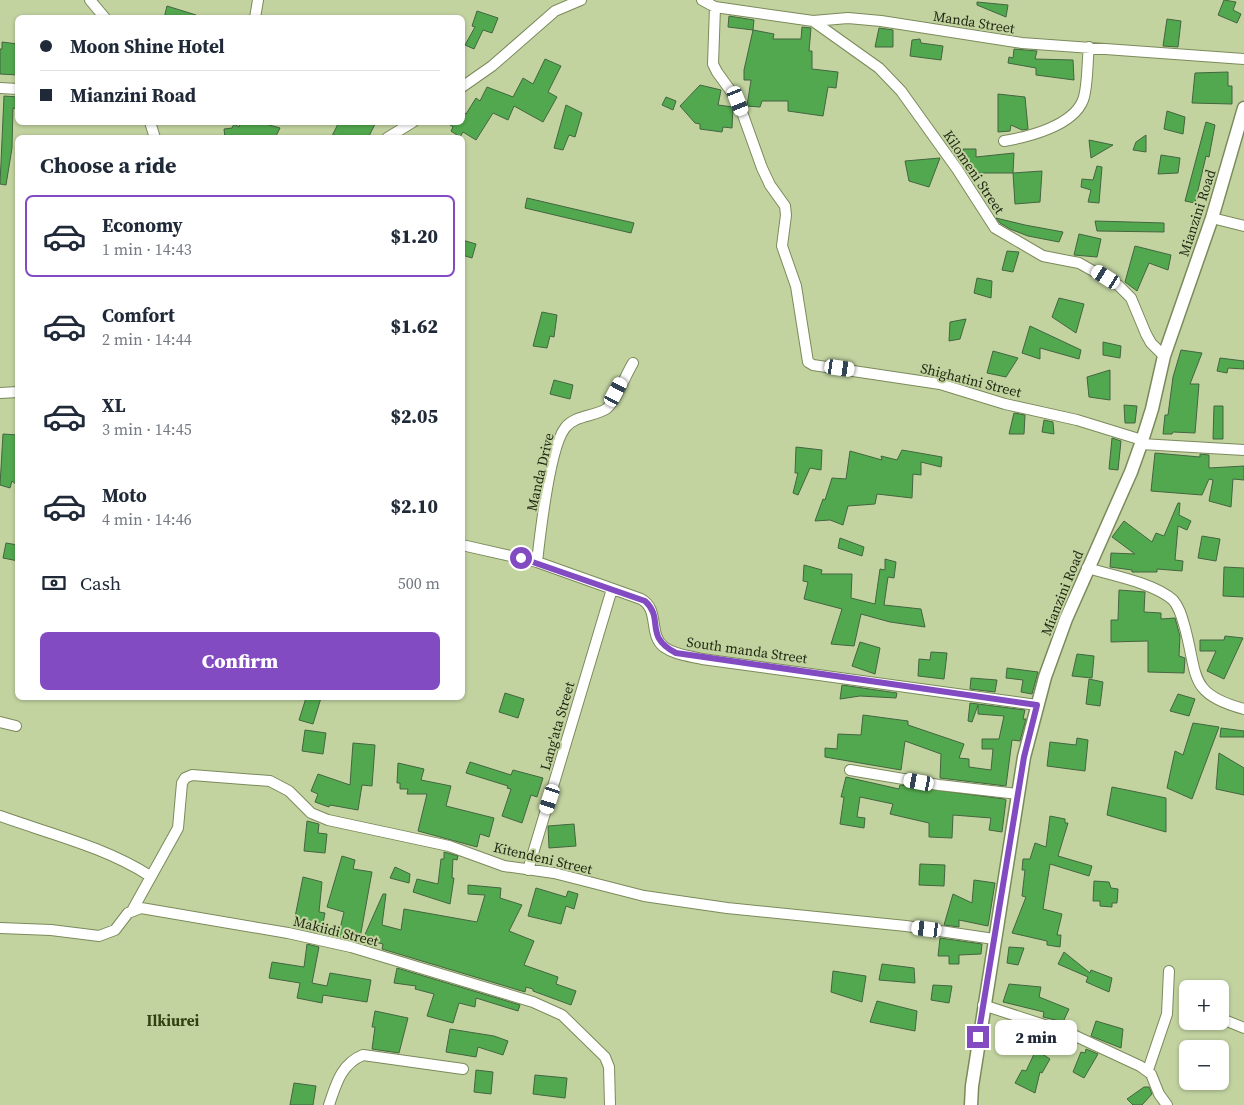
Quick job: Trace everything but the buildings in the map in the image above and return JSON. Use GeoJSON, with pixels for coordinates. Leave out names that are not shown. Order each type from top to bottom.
{"type":"FeatureCollection","features":[{"type":"Feature","properties":{"kind":"street"},"geometry":{"type":"LineString","coordinates":[[90,0],[102,15]]}},
{"type":"Feature","properties":{"kind":"street"},"geometry":{"type":"LineString","coordinates":[[256,15],[258,0]]}},
{"type":"Feature","properties":{"kind":"street"},"geometry":{"type":"LineString","coordinates":[[465,85],[492,66],[555,11],[581,0]]}},
{"type":"Feature","properties":{"kind":"street","name":"Manda Street"},"geometry":{"type":"LineString","coordinates":[[702,0],[715,7],[813,21],[848,18],[1022,43],[1089,46],[1244,59]]}},
{"type":"Feature","properties":{"kind":"street","name":"Shighatini Street"},"geometry":{"type":"LineString","coordinates":[[715,7],[713,64],[738,101],[762,168],[770,185],[784,206],[786,215],[782,246],[796,286],[808,362],[813,365],[940,384],[1004,404],[1077,420],[1142,442]]}},
{"type":"Feature","properties":{"kind":"street","name":"Kilomeni Street"},"geometry":{"type":"LineString","coordinates":[[813,21],[878,68],[901,91],[957,169],[995,228],[1043,256],[1094,269],[1118,285],[1131,298],[1146,334],[1164,356]]}},
{"type":"Feature","properties":{"kind":"street"},"geometry":{"type":"LineString","coordinates":[[1004,141],[1039,134],[1068,118],[1083,101],[1089,46]]}},
{"type":"Feature","properties":{"kind":"street"},"geometry":{"type":"LineString","coordinates":[[0,88],[15,90]]}},
{"type":"Feature","properties":{"kind":"street","name":"Mianzini Road"},"geometry":{"type":"LineString","coordinates":[[971,1105],[983,1005],[1018,794],[1037,705],[1066,619],[1131,472],[1142,442],[1152,409],[1164,356],[1212,218],[1244,108]]}},
{"type":"Feature","properties":{"kind":"street"},"geometry":{"type":"LineString","coordinates":[[392,135],[408,125]]}},
{"type":"Feature","properties":{"kind":"street"},"geometry":{"type":"LineString","coordinates":[[1212,218],[1244,226]]}},
{"type":"Feature","properties":{"kind":"street","name":"Manda Drive"},"geometry":{"type":"LineString","coordinates":[[536,562],[546,496],[564,429],[572,421],[610,406],[633,363]]}},
{"type":"Feature","properties":{"kind":"street"},"geometry":{"type":"LineString","coordinates":[[0,393],[15,392]]}},
{"type":"Feature","properties":{"kind":"street"},"geometry":{"type":"LineString","coordinates":[[1142,442],[1244,450]]}},
{"type":"Feature","properties":{"kind":"street","name":"South manda Street"},"geometry":{"type":"LineString","coordinates":[[465,546],[536,562],[641,599],[649,605],[658,641],[664,647],[676,653],[1037,705]]}},
{"type":"Feature","properties":{"kind":"street"},"geometry":{"type":"LineString","coordinates":[[1087,568],[1148,587],[1173,600],[1182,616],[1196,679],[1202,689],[1224,703],[1244,709]]}},
{"type":"Feature","properties":{"kind":"street","name":"Lang'ata Street"},"geometry":{"type":"LineString","coordinates":[[528,870],[612,589]]}},
{"type":"Feature","properties":{"kind":"street"},"geometry":{"type":"LineString","coordinates":[[0,722],[16,726]]}},
{"type":"Feature","properties":{"kind":"street"},"geometry":{"type":"LineString","coordinates":[[850,770],[939,785],[1018,794]]}},
{"type":"Feature","properties":{"kind":"street","name":"Kitendeni Street"},"geometry":{"type":"LineString","coordinates":[[133,909],[178,828],[182,783],[185,778],[192,775],[270,781],[289,791],[311,813],[328,820],[449,846],[504,866],[554,873],[617,890],[676,902],[906,926],[994,939]]}},
{"type":"Feature","properties":{"kind":"street"},"geometry":{"type":"LineString","coordinates":[[0,816],[104,852],[128,862],[150,876]]}},
{"type":"Feature","properties":{"kind":"street"},"geometry":{"type":"LineString","coordinates":[[0,928],[51,930],[99,936],[115,930],[133,909]]}},
{"type":"Feature","properties":{"kind":"street","name":"Makiidi Street"},"geometry":{"type":"LineString","coordinates":[[133,909],[164,910],[351,947],[550,1008],[562,1015],[605,1058],[609,1067],[610,1105]]}},
{"type":"Feature","properties":{"kind":"street"},"geometry":{"type":"LineString","coordinates":[[1148,1070],[1167,1014],[1169,970]]}},
{"type":"Feature","properties":{"kind":"street"},"geometry":{"type":"LineString","coordinates":[[983,1005],[1070,1032],[1148,1070],[1159,1094],[1167,1105]]}},
{"type":"Feature","properties":{"kind":"street"},"geometry":{"type":"LineString","coordinates":[[1229,1022],[1244,1028]]}},
{"type":"Feature","properties":{"kind":"street"},"geometry":{"type":"LineString","coordinates":[[329,1105],[343,1069],[353,1060],[363,1055],[463,1069]]}},
{"type":"Feature","properties":{"kind":"district","name":"Ilkiurei"},"geometry":{"type":"Point","coordinates":[173,1020]}},
{"type":"Feature","properties":{"kind":"route"},"geometry":{"type":"LineString","coordinates":[[521,558],[645,601],[652,610],[658,641],[664,647],[676,653],[1037,705],[1024,757],[1008,846],[978,1037]]}}]}
